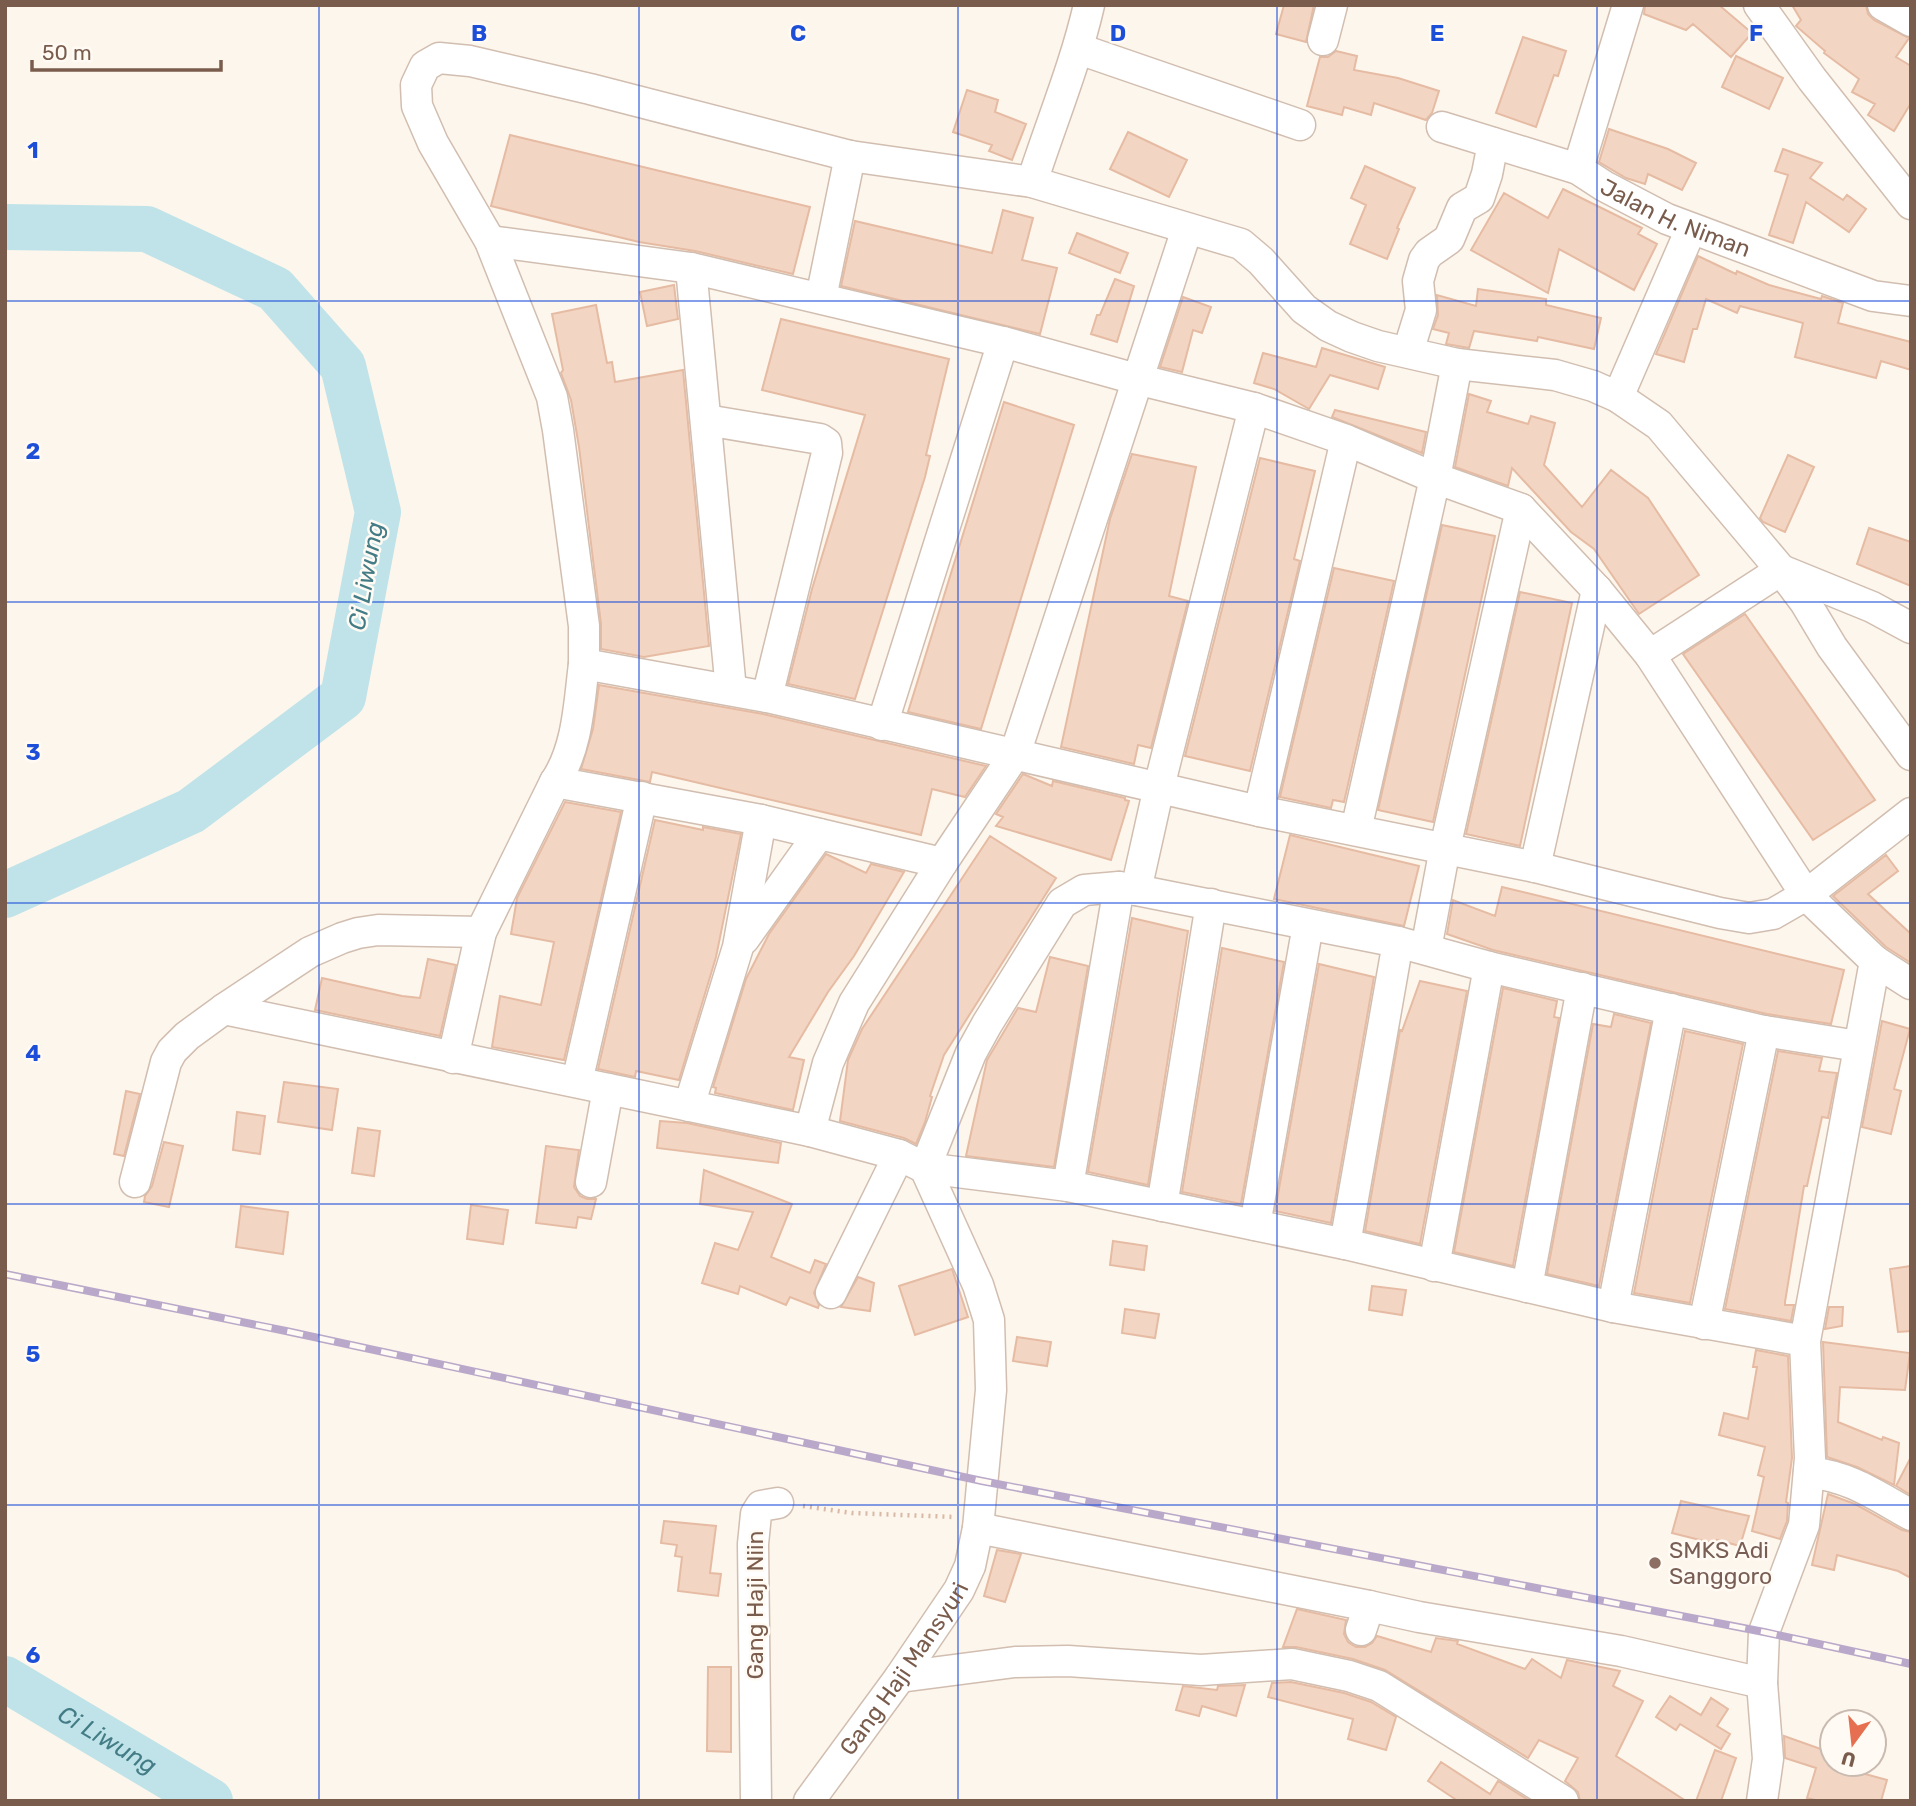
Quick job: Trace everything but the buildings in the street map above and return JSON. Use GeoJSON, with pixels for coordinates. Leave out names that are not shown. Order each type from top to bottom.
{"type":"FeatureCollection","features":[{"type":"Feature","properties":{"kind":"street"},"geometry":{"type":"LineString","coordinates":[[1032,182],[1079,49],[1089,5]]}},
{"type":"Feature","properties":{"kind":"street"},"geometry":{"type":"LineString","coordinates":[[1323,40],[1332,5]]}},
{"type":"Feature","properties":{"kind":"street"},"geometry":{"type":"LineString","coordinates":[[1578,169],[1628,5]]}},
{"type":"Feature","properties":{"kind":"street"},"geometry":{"type":"LineString","coordinates":[[1759,5],[1812,79],[1911,204]]}},
{"type":"Feature","properties":{"kind":"street"},"geometry":{"type":"LineString","coordinates":[[1883,5],[1911,21]]}},
{"type":"Feature","properties":{"kind":"street"},"geometry":{"type":"LineString","coordinates":[[1079,49],[1300,125]]}},
{"type":"Feature","properties":{"kind":"street"},"geometry":{"type":"LineString","coordinates":[[453,1058],[481,932],[555,782],[563,771],[576,727],[584,664],[584,626],[552,397],[490,241],[433,143],[417,107],[416,85],[425,66],[439,58],[470,61],[590,89],[850,156],[1032,182],[1241,244],[1261,261],[1304,309],[1328,326],[1378,346],[1457,363],[1555,375],[1593,386],[1618,397],[1659,425],[1781,570],[1805,602],[1832,648],[1911,755]]}},
{"type":"Feature","properties":{"kind":"street","name":"Jalan H. Niman"},"geometry":{"type":"LineString","coordinates":[[1442,127],[1578,169],[1631,201],[1691,229],[1873,296],[1911,301]]}},
{"type":"Feature","properties":{"kind":"street"},"geometry":{"type":"LineString","coordinates":[[1408,352],[1421,310],[1418,281],[1421,267],[1429,253],[1449,239],[1462,208],[1479,198],[1493,143]]}},
{"type":"Feature","properties":{"kind":"street"},"geometry":{"type":"LineString","coordinates":[[821,298],[850,156]]}},
{"type":"Feature","properties":{"kind":"street"},"geometry":{"type":"LineString","coordinates":[[810,1131],[828,1063],[853,1003],[1015,754],[1187,229]]}},
{"type":"Feature","properties":{"kind":"street"},"geometry":{"type":"LineString","coordinates":[[1618,397],[1691,229]]}},
{"type":"Feature","properties":{"kind":"street"},"geometry":{"type":"LineString","coordinates":[[490,241],[691,268],[1003,342],[1254,408],[1346,440],[1435,478],[1521,509],[1597,590],[1650,655],[1807,895],[1875,961],[1911,984]]}},
{"type":"Feature","properties":{"kind":"street"},"geometry":{"type":"LineString","coordinates":[[691,268],[732,690]]}},
{"type":"Feature","properties":{"kind":"street"},"geometry":{"type":"LineString","coordinates":[[882,725],[1003,342]]}},
{"type":"Feature","properties":{"kind":"street"},"geometry":{"type":"LineString","coordinates":[[1356,830],[1435,478],[1457,363]]}},
{"type":"Feature","properties":{"kind":"street"},"geometry":{"type":"LineString","coordinates":[[1068,1186],[1128,888],[1159,787],[1254,408]]}},
{"type":"Feature","properties":{"kind":"street"},"geometry":{"type":"LineString","coordinates":[[706,420],[820,439],[826,443],[827,453],[767,697]]}},
{"type":"Feature","properties":{"kind":"street"},"geometry":{"type":"LineString","coordinates":[[1259,811],[1346,440]]}},
{"type":"Feature","properties":{"kind":"street"},"geometry":{"type":"LineString","coordinates":[[1345,1244],[1412,945],[1445,848],[1521,509]]}},
{"type":"Feature","properties":{"kind":"street"},"geometry":{"type":"LineString","coordinates":[[1781,570],[1872,607],[1911,628]]}},
{"type":"Feature","properties":{"kind":"street"},"geometry":{"type":"LineString","coordinates":[[1650,655],[1781,570]]}},
{"type":"Feature","properties":{"kind":"street"},"geometry":{"type":"LineString","coordinates":[[1535,867],[1597,590]]}},
{"type":"Feature","properties":{"kind":"street"},"geometry":{"type":"LineString","coordinates":[[584,664],[767,697],[1259,811],[1535,867],[1749,918],[1773,914],[1807,895],[1911,813]]}},
{"type":"Feature","properties":{"kind":"street"},"geometry":{"type":"LineString","coordinates":[[555,782],[761,820],[942,863]]}},
{"type":"Feature","properties":{"kind":"street"},"geometry":{"type":"LineString","coordinates":[[577,1082],[642,797]]}},
{"type":"Feature","properties":{"kind":"street"},"geometry":{"type":"LineString","coordinates":[[689,1106],[738,947],[761,820]]}},
{"type":"Feature","properties":{"kind":"street"},"geometry":{"type":"LineString","coordinates":[[738,947],[819,834]]}},
{"type":"Feature","properties":{"kind":"street"},"geometry":{"type":"LineString","coordinates":[[925,1168],[971,1053],[987,1024],[1062,903],[1084,890],[1128,888],[1211,904],[1412,945],[1489,967],[1765,1031],[1858,1046]]}},
{"type":"Feature","properties":{"kind":"street"},"geometry":{"type":"LineString","coordinates":[[1162,1206],[1211,904]]}},
{"type":"Feature","properties":{"kind":"street"},"geometry":{"type":"LineString","coordinates":[[1255,1224],[1308,925]]}},
{"type":"Feature","properties":{"kind":"street"},"geometry":{"type":"LineString","coordinates":[[135,1182],[166,1062],[172,1051],[187,1036],[224,1009],[310,953],[358,933],[407,929],[481,932]]}},
{"type":"Feature","properties":{"kind":"street"},"geometry":{"type":"LineString","coordinates":[[1762,1801],[1768,1759],[1762,1683],[1764,1632],[1804,1525],[1809,1472],[1805,1340],[1875,961]]}},
{"type":"Feature","properties":{"kind":"street"},"geometry":{"type":"LineString","coordinates":[[1434,1266],[1489,967]]}},
{"type":"Feature","properties":{"kind":"street"},"geometry":{"type":"LineString","coordinates":[[1527,1287],[1582,988]]}},
{"type":"Feature","properties":{"kind":"street"},"geometry":{"type":"LineString","coordinates":[[224,1009],[810,1131],[899,1155],[925,1168],[1068,1186],[1255,1224],[1613,1307],[1805,1340]]}},
{"type":"Feature","properties":{"kind":"street"},"geometry":{"type":"LineString","coordinates":[[1613,1307],[1671,1009]]}},
{"type":"Feature","properties":{"kind":"street"},"geometry":{"type":"LineString","coordinates":[[1704,1324],[1765,1031]]}},
{"type":"Feature","properties":{"kind":"street"},"geometry":{"type":"LineString","coordinates":[[591,1182],[608,1089]]}},
{"type":"Feature","properties":{"kind":"street"},"geometry":{"type":"LineString","coordinates":[[831,1293],[899,1155]]}},
{"type":"Feature","properties":{"kind":"street","name":"Gang Haji Mansyuri"},"geometry":{"type":"LineString","coordinates":[[809,1801],[900,1677],[959,1590],[970,1566],[978,1528],[991,1390],[989,1320],[978,1285],[925,1168]]}},
{"type":"Feature","properties":{"kind":"street"},"geometry":{"type":"LineString","coordinates":[[1809,1472],[1828,1474],[1855,1483],[1911,1515]]}},
{"type":"Feature","properties":{"kind":"street","name":"Gang Haji Niin"},"geometry":{"type":"LineString","coordinates":[[756,1801],[753,1544],[756,1514],[761,1506],[778,1503]]}},
{"type":"Feature","properties":{"kind":"street"},"geometry":{"type":"LineString","coordinates":[[978,1528],[1365,1618],[1419,1617],[1621,1651],[1762,1683]]}},
{"type":"Feature","properties":{"kind":"street"},"geometry":{"type":"LineString","coordinates":[[900,1677],[1015,1662],[1068,1661],[1201,1670],[1292,1664],[1349,1676],[1379,1686],[1563,1801]]}},
{"type":"Feature","properties":{"kind":"path","name":"Gang Haji Niin"},"geometry":{"type":"LineString","coordinates":[[778,1503],[852,1513],[959,1518],[978,1528]]}},
{"type":"Feature","properties":{"kind":"waterway","name":"Ci Liwung"},"geometry":{"type":"LineString","coordinates":[[5,227],[147,229],[275,289],[343,366],[378,512],[343,697],[191,811],[5,895]]}},
{"type":"Feature","properties":{"kind":"waterway","name":"Ci Liwung"},"geometry":{"type":"LineString","coordinates":[[5,1679],[210,1801]]}},
{"type":"Feature","properties":{"kind":"railway"},"geometry":{"type":"LineString","coordinates":[[5,1274],[286,1331],[982,1481],[1764,1632],[1911,1664]]}},
{"type":"Feature","properties":{"kind":"place","name":"SMKS Adi Sanggoro"},"geometry":{"type":"Point","coordinates":[1655,1563]}}]}
